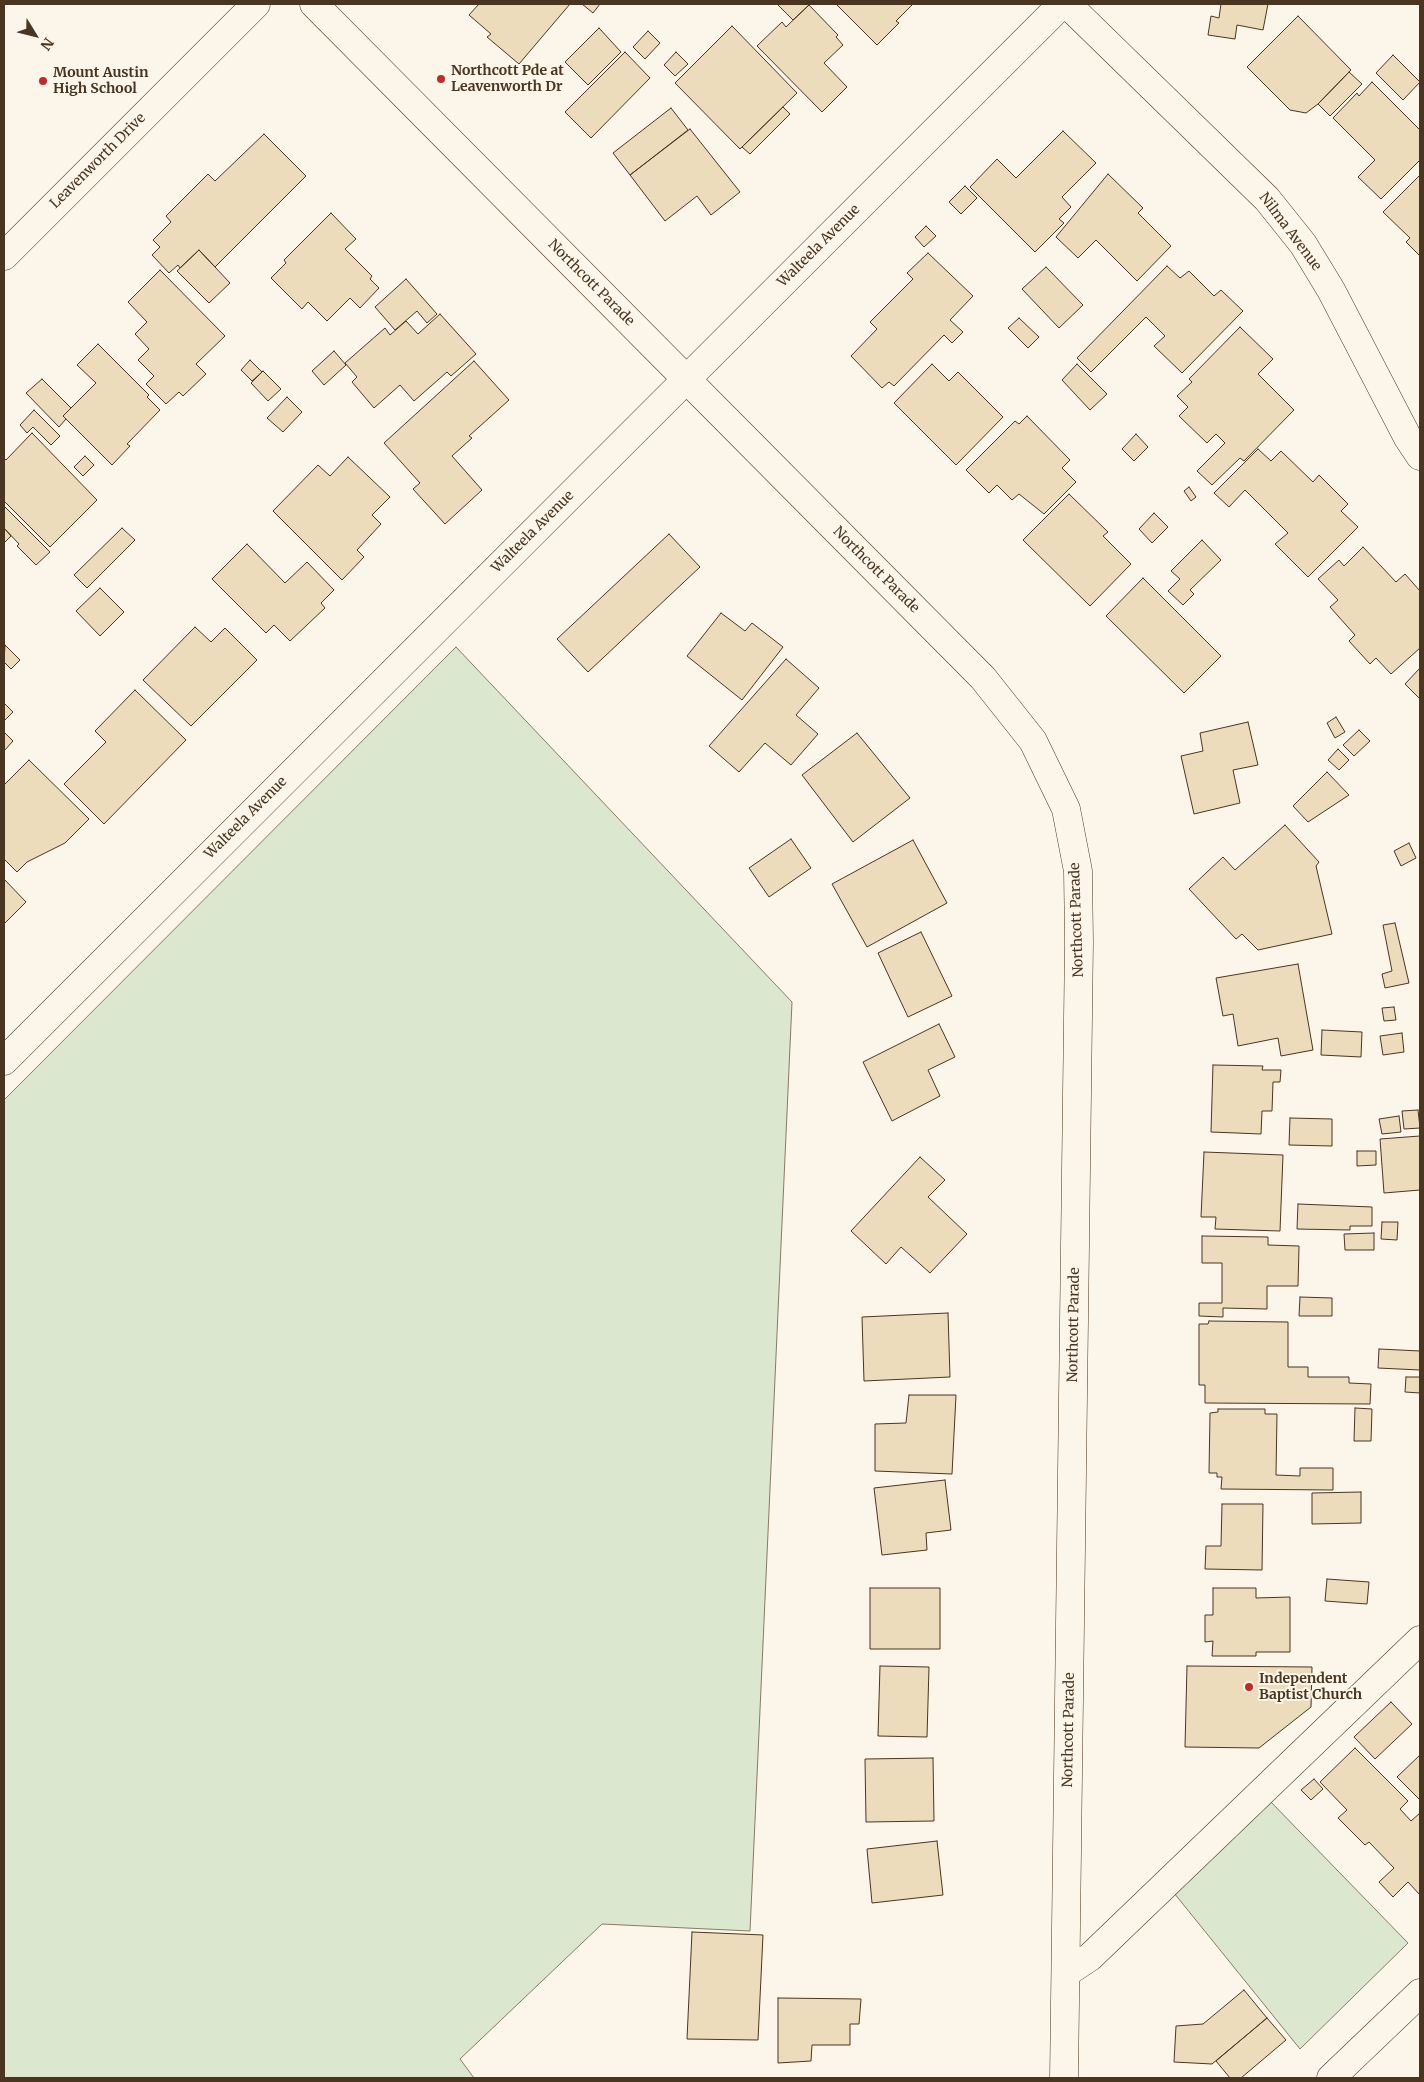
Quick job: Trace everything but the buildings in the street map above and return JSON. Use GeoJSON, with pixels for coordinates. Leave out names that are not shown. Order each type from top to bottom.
{"type":"FeatureCollection","features":[{"type":"Feature","properties":{"kind":"street","name":"Leavenworth Drive"},"geometry":{"type":"LineString","coordinates":[[4,256],[256,4]]}},
{"type":"Feature","properties":{"kind":"street","name":"Northcott Parade"},"geometry":{"type":"LineString","coordinates":[[314,4],[984,678],[1033,741],[1066,808],[1078,871],[1079,942],[1064,2078]]}},
{"type":"Feature","properties":{"kind":"street","name":"Walteela Avenue"},"geometry":{"type":"LineString","coordinates":[[4,1061],[1062,4]]}},
{"type":"Feature","properties":{"kind":"street","name":"Nilma Avenue"},"geometry":{"type":"LineString","coordinates":[[1067,4],[1267,199],[1297,237],[1331,290],[1408,438],[1420,456]]}},
{"type":"Feature","properties":{"kind":"street"},"geometry":{"type":"LineString","coordinates":[[1066,1973],[1090,1957],[1420,1640]]}},
{"type":"Feature","properties":{"kind":"street"},"geometry":{"type":"LineString","coordinates":[[1331,2078],[1420,1993]]}},
{"type":"Feature","properties":{"kind":"green space"},"geometry":{"type":"Polygon","coordinates":[[[456,647],[792,1002],[750,1931],[602,1924],[460,2059],[474,2078],[4,2078],[4,1100],[456,647]]]}},
{"type":"Feature","properties":{"kind":"green space"},"geometry":{"type":"Polygon","coordinates":[[[1268,1799],[1408,1943],[1300,2049],[1174,1893],[1268,1799]]]}},
{"type":"Feature","properties":{"kind":"place","name":"Northcott Pde at Leavenworth Dr"},"geometry":{"type":"Point","coordinates":[441,79]}},
{"type":"Feature","properties":{"kind":"place","name":"Mount Austin High School"},"geometry":{"type":"Point","coordinates":[43,81]}},
{"type":"Feature","properties":{"kind":"place","name":"Independent Baptist Church"},"geometry":{"type":"Point","coordinates":[1249,1687]}}]}
